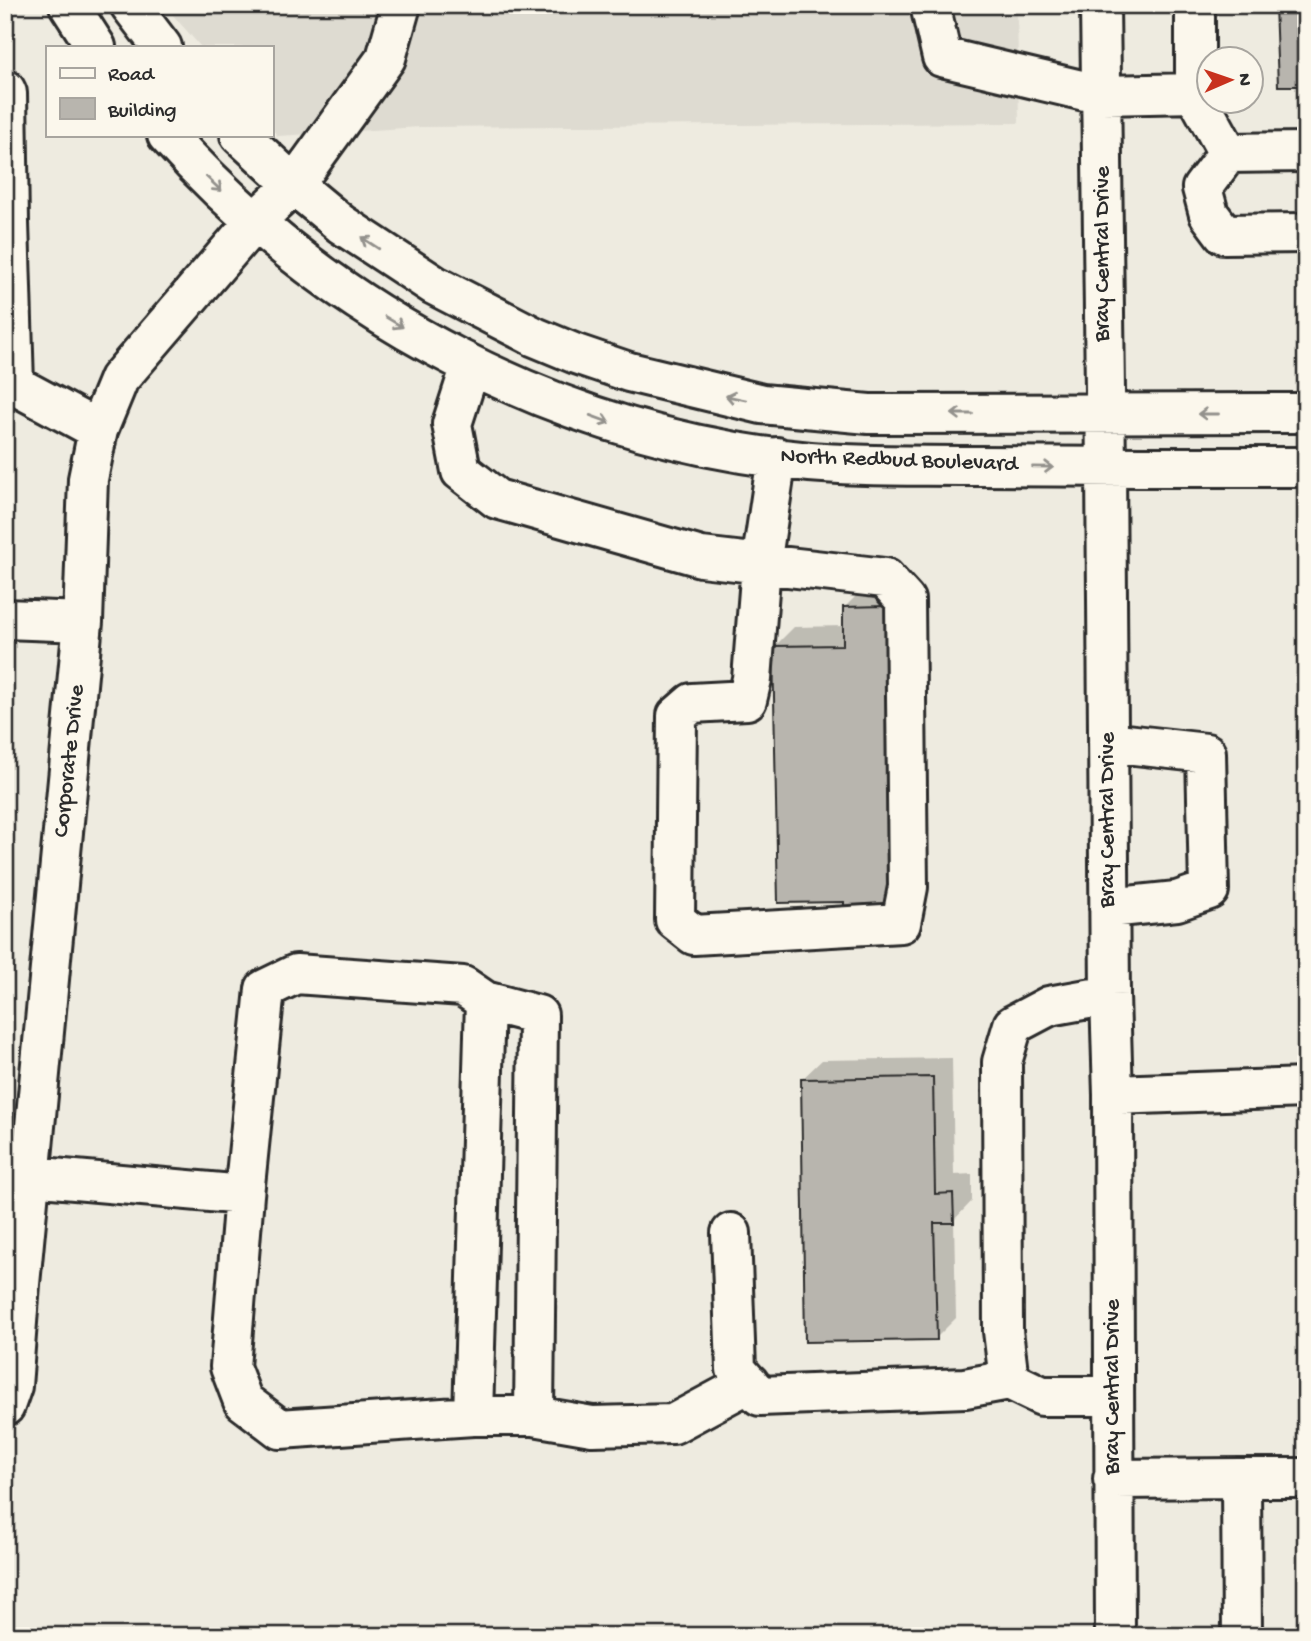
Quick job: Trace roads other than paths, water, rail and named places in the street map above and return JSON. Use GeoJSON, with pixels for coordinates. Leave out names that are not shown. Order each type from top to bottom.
{"type":"FeatureCollection","features":[{"type":"Feature","properties":{"kind":"street"},"geometry":{"type":"LineString","coordinates":[[69,5],[95,46]]}},
{"type":"Feature","properties":{"kind":"street"},"geometry":{"type":"LineString","coordinates":[[130,5],[161,46]]}},
{"type":"Feature","properties":{"kind":"street","name":"Corporate Drive"},"geometry":{"type":"LineString","coordinates":[[8,1393],[83,622],[88,479],[98,430],[119,379],[254,222],[294,185],[386,58],[401,5]]}},
{"type":"Feature","properties":{"kind":"street"},"geometry":{"type":"LineString","coordinates":[[930,5],[942,57],[1102,95],[1195,93]]}},
{"type":"Feature","properties":{"kind":"street","name":"Bray Central Drive"},"geometry":{"type":"LineString","coordinates":[[1100,5],[1113,1095],[1115,1636]]}},
{"type":"Feature","properties":{"kind":"street"},"geometry":{"type":"LineString","coordinates":[[1195,5],[1195,93],[1228,153]]}},
{"type":"Feature","properties":{"kind":"street"},"geometry":{"type":"LineString","coordinates":[[5,89],[10,382],[98,430]]}},
{"type":"Feature","properties":{"kind":"street","name":"North Redbud Boulevard"},"geometry":{"type":"LineString","coordinates":[[168,136],[197,169],[254,222],[324,276],[392,322],[471,365],[606,421],[666,439],[809,462],[1306,467]]}},
{"type":"Feature","properties":{"kind":"street","name":"North Redbud Boulevard"},"geometry":{"type":"LineString","coordinates":[[241,136],[341,224],[434,285],[535,337],[576,355],[629,372],[762,404],[869,414],[1306,413]]}},
{"type":"Feature","properties":{"kind":"street"},"geometry":{"type":"LineString","coordinates":[[1228,153],[1306,152]]}},
{"type":"Feature","properties":{"kind":"street"},"geometry":{"type":"LineString","coordinates":[[1228,153],[1202,188],[1209,214],[1224,234],[1306,233]]}},
{"type":"Feature","properties":{"kind":"street"},"geometry":{"type":"LineString","coordinates":[[471,365],[452,424],[461,471],[497,499],[701,557],[761,565],[885,578],[905,600],[908,887],[901,923],[694,935],[675,920],[677,716],[692,703],[747,700],[752,679],[761,565],[777,457]]}},
{"type":"Feature","properties":{"kind":"street"},"geometry":{"type":"LineString","coordinates":[[5,619],[83,622]]}},
{"type":"Feature","properties":{"kind":"street"},"geometry":{"type":"LineString","coordinates":[[1108,742],[1206,753],[1209,890],[1177,901],[1109,908]]}},
{"type":"Feature","properties":{"kind":"street"},"geometry":{"type":"LineString","coordinates":[[534,1416],[538,1015],[485,1001],[463,986],[296,974],[265,989],[230,1367],[243,1401],[280,1429],[473,1416],[534,1416],[592,1426],[673,1424],[749,1383]]}},
{"type":"Feature","properties":{"kind":"street"},"geometry":{"type":"LineString","coordinates":[[1009,1380],[1003,1331],[1002,1062],[1013,1024],[1049,1006],[1110,995]]}},
{"type":"Feature","properties":{"kind":"street"},"geometry":{"type":"LineString","coordinates":[[473,1416],[485,1001]]}},
{"type":"Feature","properties":{"kind":"street"},"geometry":{"type":"LineString","coordinates":[[1113,1095],[1306,1088]]}},
{"type":"Feature","properties":{"kind":"street"},"geometry":{"type":"LineString","coordinates":[[30,1176],[244,1195]]}},
{"type":"Feature","properties":{"kind":"street"},"geometry":{"type":"LineString","coordinates":[[731,1233],[736,1369],[760,1396],[965,1388],[1009,1380],[1042,1396],[1113,1396]]}},
{"type":"Feature","properties":{"kind":"street"},"geometry":{"type":"LineString","coordinates":[[1241,1478],[1242,1636]]}},
{"type":"Feature","properties":{"kind":"street"},"geometry":{"type":"LineString","coordinates":[[1113,1479],[1306,1478]]}}]}
